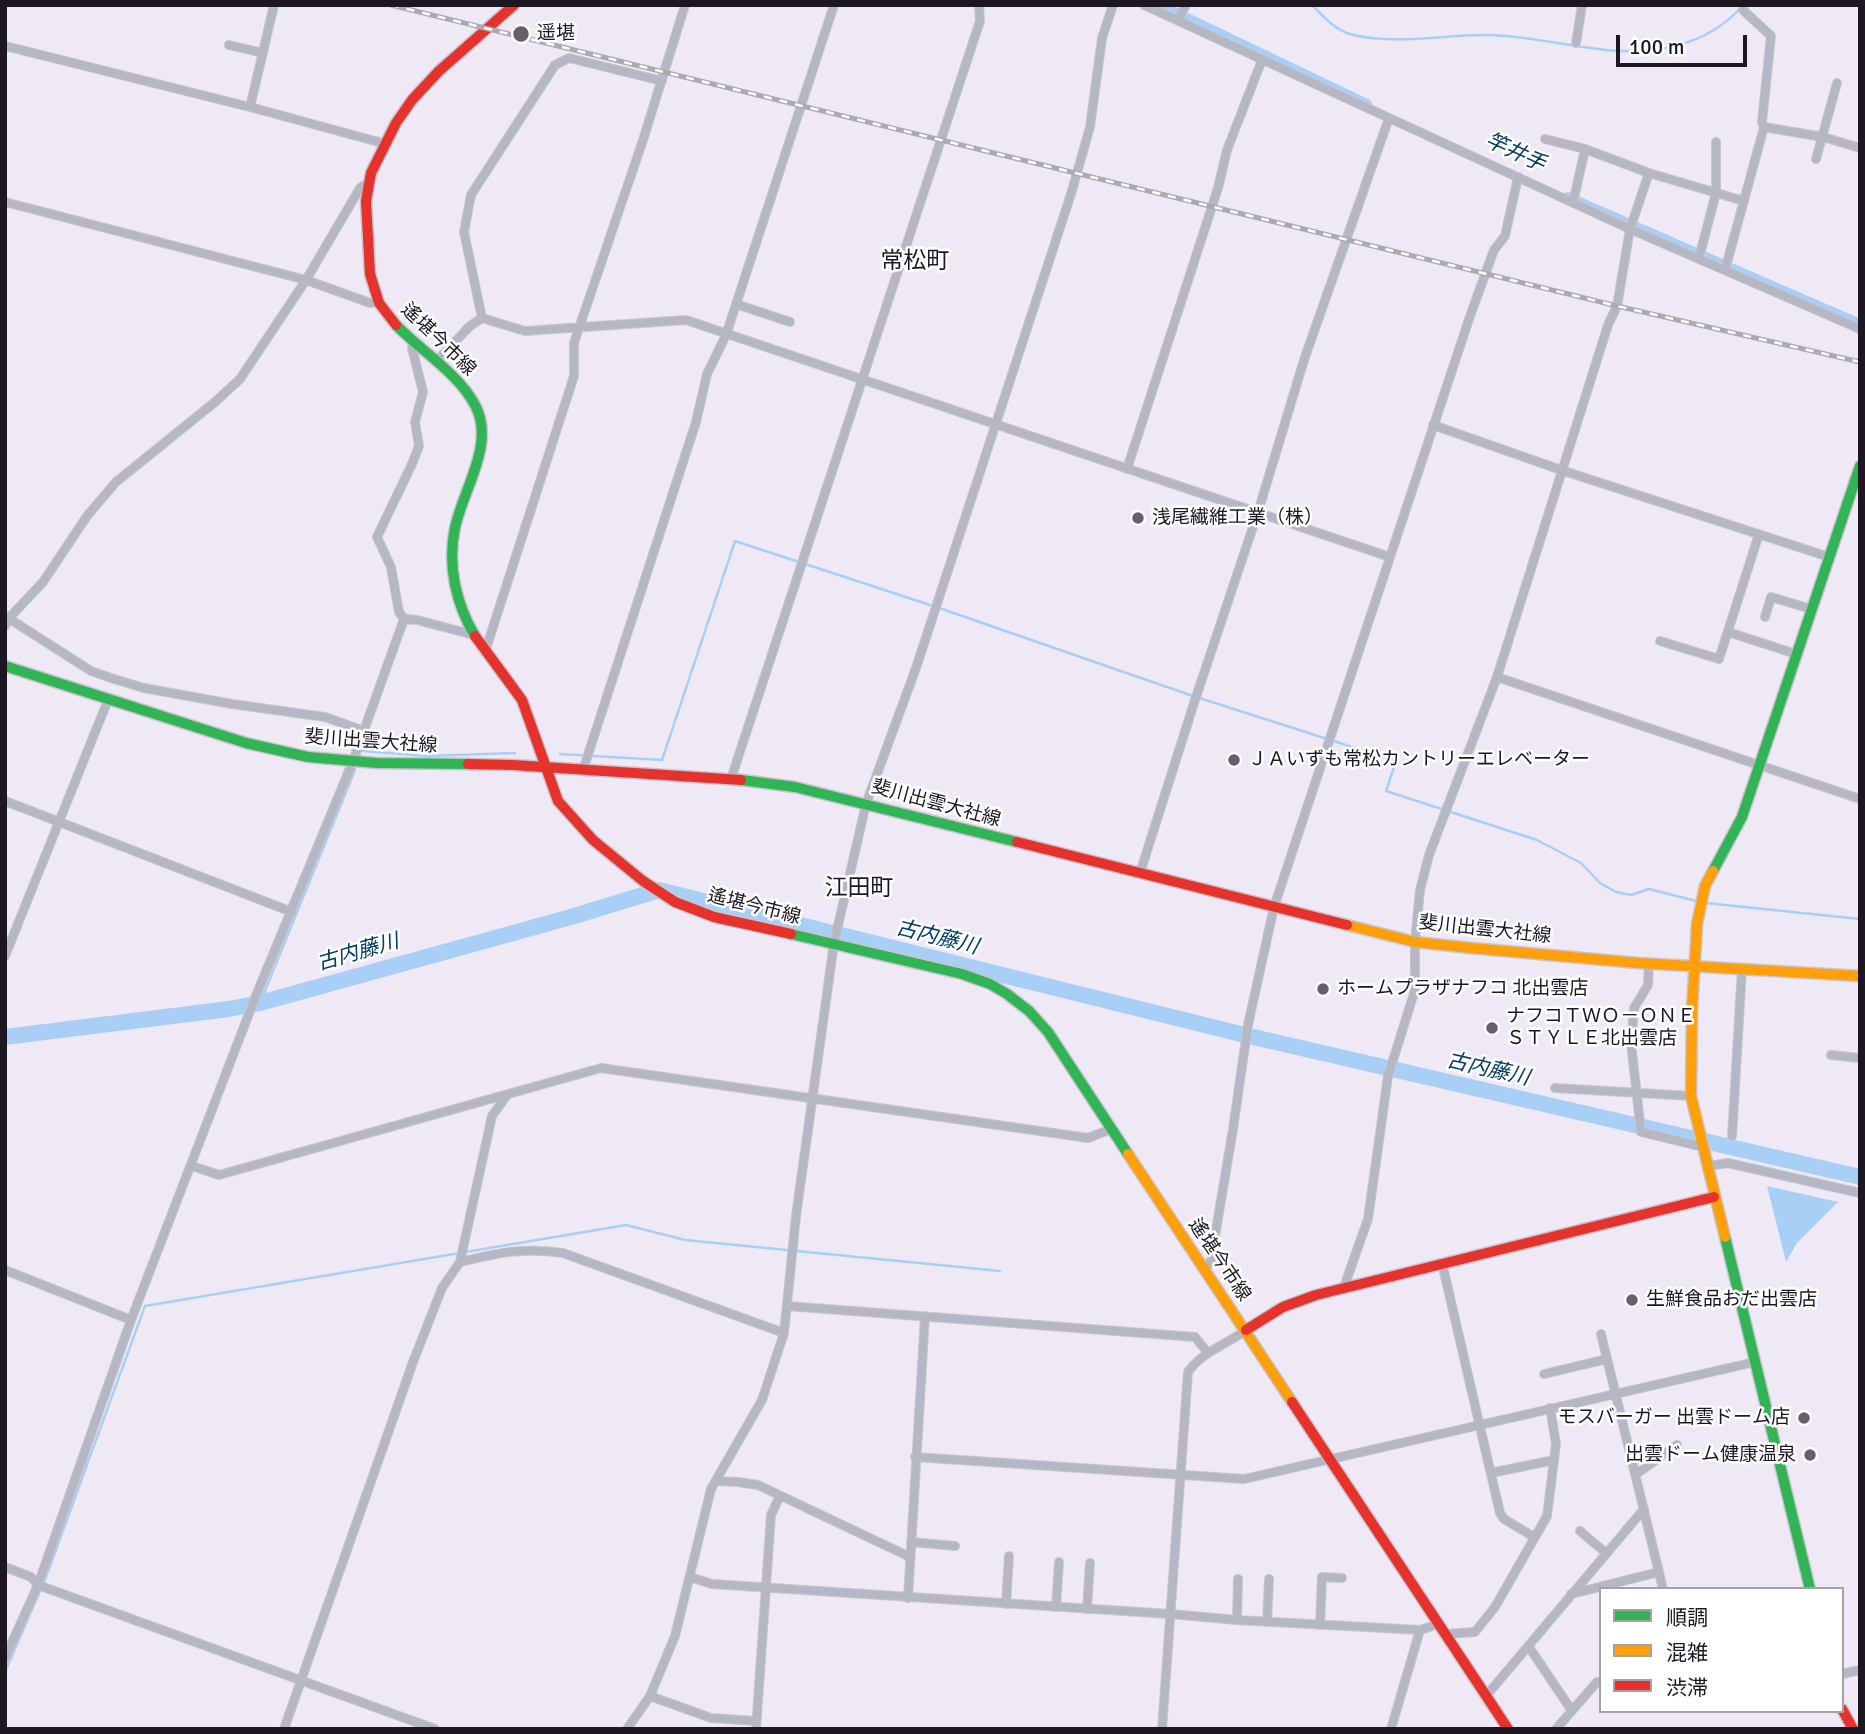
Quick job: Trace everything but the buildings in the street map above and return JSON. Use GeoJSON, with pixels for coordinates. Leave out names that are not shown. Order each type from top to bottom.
{"type":"FeatureCollection","features":[{"type":"Feature","properties":{"kind":"main road","name":"遙堪今市線"},"geometry":{"type":"LineString","coordinates":[[514,5],[437,73],[416,94],[399,117],[368,183],[368,269],[378,302],[386,316],[469,395],[482,415],[484,429],[455,535],[452,558],[460,602],[474,635],[523,701],[544,767],[559,803],[574,822],[650,886],[669,898],[714,918],[834,943],[968,976],[990,984],[1030,1011],[1048,1032],[1204,1271],[1247,1330],[1329,1460],[1508,1729]]}},
{"type":"Feature","properties":{"kind":"main road"},"geometry":{"type":"LineString","coordinates":[[1810,1587],[1690,1096],[1695,967],[1697,925],[1705,886],[1742,817],[1860,466]]}},
{"type":"Feature","properties":{"kind":"main road","name":"斐川出雲大社線"},"geometry":{"type":"LineString","coordinates":[[5,666],[246,743],[308,757],[544,767],[731,779],[795,787],[1415,942],[1695,967],[1860,976]]}},
{"type":"Feature","properties":{"kind":"main road"},"geometry":{"type":"LineString","coordinates":[[1247,1330],[1283,1307],[1344,1287],[1714,1197]]}},
{"type":"Feature","properties":{"kind":"main road"},"geometry":{"type":"LineString","coordinates":[[1844,1713],[1853,1729]]}},
{"type":"Feature","properties":{"kind":"street"},"geometry":{"type":"LineString","coordinates":[[250,107],[274,5]]}},
{"type":"Feature","properties":{"kind":"street"},"geometry":{"type":"LineString","coordinates":[[485,652],[574,376],[574,344],[578,329],[685,5]]}},
{"type":"Feature","properties":{"kind":"street"},"geometry":{"type":"LineString","coordinates":[[583,770],[696,422],[707,374],[726,335],[834,5]]}},
{"type":"Feature","properties":{"kind":"street"},"geometry":{"type":"LineString","coordinates":[[731,779],[980,21],[979,5]]}},
{"type":"Feature","properties":{"kind":"street"},"geometry":{"type":"LineString","coordinates":[[627,1729],[650,1696],[675,1636],[711,1489],[762,1400],[784,1333],[796,1216],[834,943],[866,804],[916,668],[1075,181],[1090,127],[1102,38],[1113,5]]}},
{"type":"Feature","properties":{"kind":"street"},"geometry":{"type":"LineString","coordinates":[[1144,5],[1630,229],[1860,329]]}},
{"type":"Feature","properties":{"kind":"street"},"geometry":{"type":"LineString","coordinates":[[1178,20],[1186,5]]}},
{"type":"Feature","properties":{"kind":"street"},"geometry":{"type":"LineString","coordinates":[[1576,43],[1582,5]]}},
{"type":"Feature","properties":{"kind":"street"},"geometry":{"type":"LineString","coordinates":[[1725,270],[1764,127],[1762,122],[1770,36],[1743,10]]}},
{"type":"Feature","properties":{"kind":"street"},"geometry":{"type":"LineString","coordinates":[[229,45],[263,54]]}},
{"type":"Feature","properties":{"kind":"street"},"geometry":{"type":"LineString","coordinates":[[5,46],[386,144]]}},
{"type":"Feature","properties":{"kind":"street"},"geometry":{"type":"LineString","coordinates":[[482,318],[464,232],[471,195],[555,65],[569,58],[662,81]]}},
{"type":"Feature","properties":{"kind":"street"},"geometry":{"type":"LineString","coordinates":[[1127,469],[1218,188],[1227,150],[1262,60]]}},
{"type":"Feature","properties":{"kind":"street"},"geometry":{"type":"LineString","coordinates":[[1816,159],[1836,83]]}},
{"type":"Feature","properties":{"kind":"street"},"geometry":{"type":"LineString","coordinates":[[1140,873],[1258,512],[1304,360],[1389,118]]}},
{"type":"Feature","properties":{"kind":"street"},"geometry":{"type":"LineString","coordinates":[[1764,127],[1823,137],[1860,148]]}},
{"type":"Feature","properties":{"kind":"street"},"geometry":{"type":"LineString","coordinates":[[1545,139],[1585,149],[1648,173],[1744,201]]}},
{"type":"Feature","properties":{"kind":"street"},"geometry":{"type":"LineString","coordinates":[[1699,258],[1716,193],[1716,142]]}},
{"type":"Feature","properties":{"kind":"street"},"geometry":{"type":"LineString","coordinates":[[1573,202],[1585,149]]}},
{"type":"Feature","properties":{"kind":"street"},"geometry":{"type":"LineString","coordinates":[[1344,1287],[1368,1219],[1388,1076],[1415,990],[1415,942],[1420,890],[1429,855],[1497,677],[1608,325],[1618,306],[1630,229],[1648,173]]}},
{"type":"Feature","properties":{"kind":"street"},"geometry":{"type":"LineString","coordinates":[[1204,1271],[1211,1260],[1248,1025],[1274,907],[1486,270],[1494,250],[1505,236],[1518,177]]}},
{"type":"Feature","properties":{"kind":"street"},"geometry":{"type":"LineString","coordinates":[[364,731],[325,717],[249,707],[144,688],[114,679],[91,671],[6,620],[43,582],[87,516],[116,482],[240,379],[306,280],[360,188],[368,183]]}},
{"type":"Feature","properties":{"kind":"street"},"geometry":{"type":"LineString","coordinates":[[5,202],[306,280],[370,303],[378,302]]}},
{"type":"Feature","properties":{"kind":"street"},"geometry":{"type":"LineString","coordinates":[[736,304],[790,322]]}},
{"type":"Feature","properties":{"kind":"street"},"geometry":{"type":"LineString","coordinates":[[482,318],[525,331],[686,320],[1390,557]]}},
{"type":"Feature","properties":{"kind":"street"},"geometry":{"type":"LineString","coordinates":[[436,362],[470,326],[482,318]]}},
{"type":"Feature","properties":{"kind":"street"},"geometry":{"type":"LineString","coordinates":[[404,619],[399,612],[391,567],[377,537],[419,446],[415,422],[423,392],[412,348],[413,341]]}},
{"type":"Feature","properties":{"kind":"street"},"geometry":{"type":"LineString","coordinates":[[1433,425],[1564,471],[1829,557]]}},
{"type":"Feature","properties":{"kind":"street"},"geometry":{"type":"LineString","coordinates":[[1660,640],[1719,659],[1759,534]]}},
{"type":"Feature","properties":{"kind":"street"},"geometry":{"type":"LineString","coordinates":[[1765,617],[1772,597],[1811,609]]}},
{"type":"Feature","properties":{"kind":"street"},"geometry":{"type":"LineString","coordinates":[[404,619],[474,635]]}},
{"type":"Feature","properties":{"kind":"street"},"geometry":{"type":"LineString","coordinates":[[5,1658],[38,1585],[131,1320],[255,998],[353,761],[404,619]]}},
{"type":"Feature","properties":{"kind":"street"},"geometry":{"type":"LineString","coordinates":[[1728,632],[1796,654]]}},
{"type":"Feature","properties":{"kind":"street"},"geometry":{"type":"LineString","coordinates":[[1497,677],[1860,799]]}},
{"type":"Feature","properties":{"kind":"street"},"geometry":{"type":"LineString","coordinates":[[5,956],[108,699]]}},
{"type":"Feature","properties":{"kind":"street"},"geometry":{"type":"LineString","coordinates":[[5,801],[292,912]]}},
{"type":"Feature","properties":{"kind":"street"},"geometry":{"type":"LineString","coordinates":[[1649,963],[1648,985],[1634,1008],[1631,1043],[1641,1132],[1703,1147]]}},
{"type":"Feature","properties":{"kind":"street"},"geometry":{"type":"LineString","coordinates":[[1732,1136],[1742,969]]}},
{"type":"Feature","properties":{"kind":"street"},"geometry":{"type":"LineString","coordinates":[[1831,1055],[1860,1058]]}},
{"type":"Feature","properties":{"kind":"street"},"geometry":{"type":"LineString","coordinates":[[192,1166],[219,1175],[601,1068],[1088,1138],[1111,1129]]}},
{"type":"Feature","properties":{"kind":"street"},"geometry":{"type":"LineString","coordinates":[[1555,1088],[1690,1096]]}},
{"type":"Feature","properties":{"kind":"street"},"geometry":{"type":"LineString","coordinates":[[284,1729],[442,1288],[460,1262],[492,1115],[507,1095]]}},
{"type":"Feature","properties":{"kind":"street"},"geometry":{"type":"LineString","coordinates":[[1708,1166],[1728,1163],[1860,1192]]}},
{"type":"Feature","properties":{"kind":"street"},"geometry":{"type":"LineString","coordinates":[[460,1262],[513,1250],[563,1253],[784,1333]]}},
{"type":"Feature","properties":{"kind":"street"},"geometry":{"type":"LineString","coordinates":[[1442,1263],[1500,1513],[1504,1519],[1534,1537]]}},
{"type":"Feature","properties":{"kind":"street"},"geometry":{"type":"LineString","coordinates":[[5,1270],[131,1320]]}},
{"type":"Feature","properties":{"kind":"street"},"geometry":{"type":"LineString","coordinates":[[787,1306],[1195,1336],[1207,1352]]}},
{"type":"Feature","properties":{"kind":"street"},"geometry":{"type":"LineString","coordinates":[[908,1598],[925,1317]]}},
{"type":"Feature","properties":{"kind":"street"},"geometry":{"type":"LineString","coordinates":[[1162,1729],[1188,1372],[1207,1352],[1247,1330]]}},
{"type":"Feature","properties":{"kind":"street"},"geometry":{"type":"LineString","coordinates":[[1601,1334],[1662,1587]]}},
{"type":"Feature","properties":{"kind":"street"},"geometry":{"type":"LineString","coordinates":[[1544,1374],[1607,1359]]}},
{"type":"Feature","properties":{"kind":"street"},"geometry":{"type":"LineString","coordinates":[[915,1457],[1244,1479],[1755,1362]]}},
{"type":"Feature","properties":{"kind":"street"},"geometry":{"type":"LineString","coordinates":[[1446,1634],[1475,1632],[1495,1607],[1547,1516],[1556,1444],[1550,1408]]}},
{"type":"Feature","properties":{"kind":"street"},"geometry":{"type":"LineString","coordinates":[[1635,1475],[1676,1445]]}},
{"type":"Feature","properties":{"kind":"street"},"geometry":{"type":"LineString","coordinates":[[1491,1473],[1554,1460]]}},
{"type":"Feature","properties":{"kind":"street"},"geometry":{"type":"LineString","coordinates":[[716,1481],[758,1485],[910,1557]]}},
{"type":"Feature","properties":{"kind":"street"},"geometry":{"type":"LineString","coordinates":[[650,1696],[711,1718],[756,1725],[771,1515],[780,1496]]}},
{"type":"Feature","properties":{"kind":"street"},"geometry":{"type":"LineString","coordinates":[[1486,1696],[1644,1509]]}},
{"type":"Feature","properties":{"kind":"street"},"geometry":{"type":"LineString","coordinates":[[1580,1531],[1606,1553]]}},
{"type":"Feature","properties":{"kind":"street"},"geometry":{"type":"LineString","coordinates":[[911,1542],[955,1546]]}},
{"type":"Feature","properties":{"kind":"street"},"geometry":{"type":"LineString","coordinates":[[1006,1604],[1009,1556]]}},
{"type":"Feature","properties":{"kind":"street"},"geometry":{"type":"LineString","coordinates":[[1056,1607],[1059,1563]]}},
{"type":"Feature","properties":{"kind":"street"},"geometry":{"type":"LineString","coordinates":[[1087,1609],[1090,1563]]}},
{"type":"Feature","properties":{"kind":"street"},"geometry":{"type":"LineString","coordinates":[[5,1567],[32,1577],[38,1585],[435,1729]]}},
{"type":"Feature","properties":{"kind":"street"},"geometry":{"type":"LineString","coordinates":[[1600,1587],[1659,1573]]}},
{"type":"Feature","properties":{"kind":"street"},"geometry":{"type":"LineString","coordinates":[[690,1577],[712,1584],[1267,1622],[1420,1630],[1438,1624]]}},
{"type":"Feature","properties":{"kind":"street"},"geometry":{"type":"LineString","coordinates":[[1320,1625],[1322,1577],[1342,1578]]}},
{"type":"Feature","properties":{"kind":"street"},"geometry":{"type":"LineString","coordinates":[[1237,1620],[1238,1579]]}},
{"type":"Feature","properties":{"kind":"street"},"geometry":{"type":"LineString","coordinates":[[1267,1622],[1269,1579]]}},
{"type":"Feature","properties":{"kind":"street"},"geometry":{"type":"LineString","coordinates":[[1571,1594],[1599,1587]]}},
{"type":"Feature","properties":{"kind":"street"},"geometry":{"type":"LineString","coordinates":[[1391,1729],[1420,1630]]}},
{"type":"Feature","properties":{"kind":"street"},"geometry":{"type":"LineString","coordinates":[[1529,1647],[1572,1711]]}},
{"type":"Feature","properties":{"kind":"street"},"geometry":{"type":"LineString","coordinates":[[1556,1729],[1599,1682]]}},
{"type":"Feature","properties":{"kind":"water"},"geometry":{"type":"Polygon","coordinates":[[[1767,1186],[1838,1202],[1797,1243],[1786,1262],[1767,1186]]]}},
{"type":"Feature","properties":{"kind":"waterway","name":"竿井手"},"geometry":{"type":"LineString","coordinates":[[1160,5],[1367,104]]}},
{"type":"Feature","properties":{"kind":"waterway"},"geometry":{"type":"LineString","coordinates":[[1312,5],[1339,29],[1367,37],[1401,39],[1510,36],[1617,51],[1660,49],[1695,39],[1726,22],[1743,5]]}},
{"type":"Feature","properties":{"kind":"waterway","name":"竿井手"},"geometry":{"type":"LineString","coordinates":[[1568,197],[1860,324]]}},
{"type":"Feature","properties":{"kind":"waterway"},"geometry":{"type":"LineString","coordinates":[[560,754],[662,760],[735,541],[933,606]]}},
{"type":"Feature","properties":{"kind":"waterway"},"geometry":{"type":"LineString","coordinates":[[939,608],[1190,695],[1396,761],[1386,791],[1537,840],[1581,863],[1600,883],[1616,892],[1631,895],[1649,889],[1700,902]]}},
{"type":"Feature","properties":{"kind":"waterway"},"geometry":{"type":"LineString","coordinates":[[363,751],[427,756],[515,753]]}},
{"type":"Feature","properties":{"kind":"waterway"},"geometry":{"type":"LineString","coordinates":[[260,1003],[355,770]]}},
{"type":"Feature","properties":{"kind":"waterway","name":"古内藤川"},"geometry":{"type":"LineString","coordinates":[[5,1037],[260,1003],[659,890],[1249,1036],[1860,1177]]}},
{"type":"Feature","properties":{"kind":"waterway"},"geometry":{"type":"LineString","coordinates":[[1706,903],[1860,919]]}},
{"type":"Feature","properties":{"kind":"waterway"},"geometry":{"type":"LineString","coordinates":[[5,1672],[46,1577],[145,1306],[626,1225],[685,1240],[1000,1271]]}},
{"type":"Feature","properties":{"kind":"railway"},"geometry":{"type":"LineString","coordinates":[[391,5],[1617,306],[1860,362]]}},
{"type":"Feature","properties":{"kind":"traffic: fast"},"geometry":{"type":"LineString","coordinates":[[396,325],[468,393],[480,420],[480,451],[459,513],[452,556],[458,598],[475,636]]}},
{"type":"Feature","properties":{"kind":"traffic: fast"},"geometry":{"type":"LineString","coordinates":[[1713,871],[1742,817],[1860,466]]}},
{"type":"Feature","properties":{"kind":"traffic: fast"},"geometry":{"type":"LineString","coordinates":[[5,666],[246,743],[308,757],[377,763],[468,764]]}},
{"type":"Feature","properties":{"kind":"traffic: fast"},"geometry":{"type":"LineString","coordinates":[[741,780],[795,787],[1017,842]]}},
{"type":"Feature","properties":{"kind":"traffic: fast"},"geometry":{"type":"LineString","coordinates":[[791,934],[962,974],[990,984],[1007,994],[1029,1011],[1048,1032],[1128,1154]]}},
{"type":"Feature","properties":{"kind":"traffic: fast"},"geometry":{"type":"LineString","coordinates":[[1725,1237],[1810,1587]]}},
{"type":"Feature","properties":{"kind":"traffic: slow"},"geometry":{"type":"LineString","coordinates":[[1713,871],[1705,886],[1697,924],[1691,1096],[1725,1237]]}},
{"type":"Feature","properties":{"kind":"traffic: slow"},"geometry":{"type":"LineString","coordinates":[[1347,925],[1415,942],[1471,948],[1638,963],[1860,976]]}},
{"type":"Feature","properties":{"kind":"traffic: slow"},"geometry":{"type":"LineString","coordinates":[[1128,1154],[1292,1402]]}},
{"type":"Feature","properties":{"kind":"traffic: jam"},"geometry":{"type":"LineString","coordinates":[[396,325],[379,303],[370,274],[366,201],[371,173],[396,123],[412,100],[439,71],[514,5]]}},
{"type":"Feature","properties":{"kind":"traffic: jam"},"geometry":{"type":"LineString","coordinates":[[475,636],[522,700],[558,801],[593,840],[643,881],[675,902],[714,917],[791,934]]}},
{"type":"Feature","properties":{"kind":"traffic: jam"},"geometry":{"type":"LineString","coordinates":[[468,764],[741,780]]}},
{"type":"Feature","properties":{"kind":"traffic: jam"},"geometry":{"type":"LineString","coordinates":[[1017,842],[1347,925]]}},
{"type":"Feature","properties":{"kind":"traffic: jam"},"geometry":{"type":"LineString","coordinates":[[1246,1330],[1283,1307],[1316,1295],[1714,1197]]}},
{"type":"Feature","properties":{"kind":"traffic: jam"},"geometry":{"type":"LineString","coordinates":[[1292,1402],[1508,1729]]}},
{"type":"Feature","properties":{"kind":"traffic: jam"},"geometry":{"type":"LineString","coordinates":[[1844,1713],[1853,1729]]}},
{"type":"Feature","properties":{"kind":"place","name":"遥堪"},"geometry":{"type":"Point","coordinates":[521,34]}},
{"type":"Feature","properties":{"kind":"place","name":"浅尾繊維工業（株）"},"geometry":{"type":"Point","coordinates":[1138,518]}},
{"type":"Feature","properties":{"kind":"place","name":"ＪＡいずも常松カントリーエレベーター"},"geometry":{"type":"Point","coordinates":[1234,760]}},
{"type":"Feature","properties":{"kind":"place","name":"ホームプラザナフコ 北出雲店"},"geometry":{"type":"Point","coordinates":[1323,989]}},
{"type":"Feature","properties":{"kind":"place","name":"ナフコＴＷＯ－ＯＮＥ ＳＴＹＬＥ北出雲店"},"geometry":{"type":"Point","coordinates":[1492,1028]}},
{"type":"Feature","properties":{"kind":"place","name":"生鮮食品おだ出雲店"},"geometry":{"type":"Point","coordinates":[1632,1300]}},
{"type":"Feature","properties":{"kind":"place","name":"モスバーガー 出雲ドーム店"},"geometry":{"type":"Point","coordinates":[1804,1418]}},
{"type":"Feature","properties":{"kind":"place","name":"出雲ドーム健康温泉"},"geometry":{"type":"Point","coordinates":[1810,1455]}},
{"type":"Feature","properties":{"kind":"district","name":"常松町"},"geometry":{"type":"Point","coordinates":[915,262]}},
{"type":"Feature","properties":{"kind":"district","name":"江田町"},"geometry":{"type":"Point","coordinates":[859,889]}}]}
